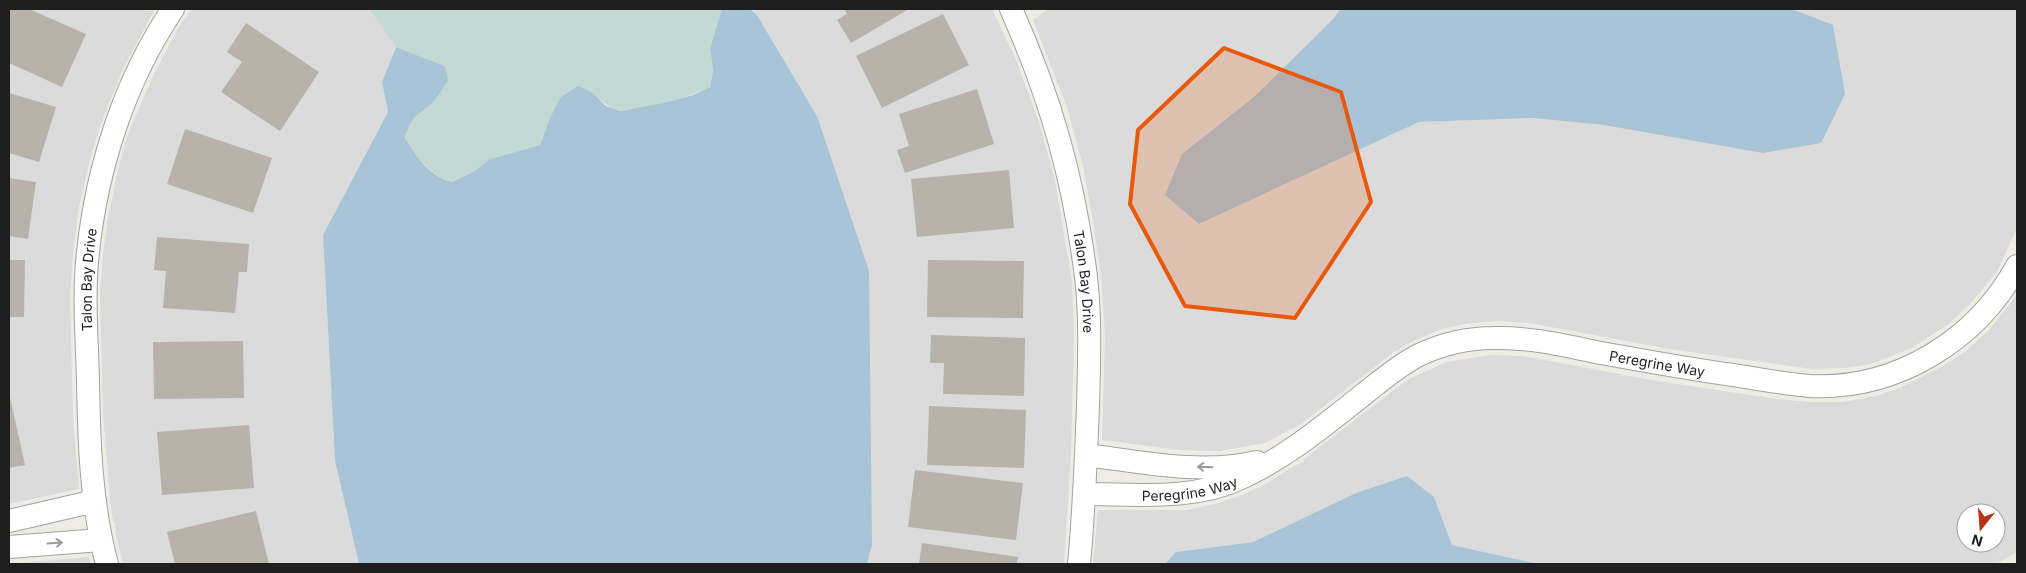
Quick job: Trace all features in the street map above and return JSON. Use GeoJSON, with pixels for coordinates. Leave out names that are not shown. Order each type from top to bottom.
{"type":"FeatureCollection","features":[{"type":"Feature","properties":{"kind":"street","name":"Talon Bay Drive"},"geometry":{"type":"LineString","coordinates":[[107,564],[100,540],[88,416],[85,295],[88,253],[94,210],[105,158],[115,129],[142,64],[173,9]]}},
{"type":"Feature","properties":{"kind":"street","name":"Talon Bay Drive"},"geometry":{"type":"LineString","coordinates":[[1016,11],[1052,112],[1068,171],[1078,219],[1086,279],[1090,337],[1086,455],[1079,564]]}},
{"type":"Feature","properties":{"kind":"street","name":"Peregrine Way"},"geometry":{"type":"LineString","coordinates":[[1084,494],[1185,494],[1239,479],[1261,468],[1308,437],[1400,366],[1420,355],[1443,346],[1466,341],[1493,338],[1526,339],[1665,365],[1811,386],[1844,385],[1873,380],[1917,364],[1959,336],[1997,298],[2017,266]]}},
{"type":"Feature","properties":{"kind":"street","name":"Peregrine Way"},"geometry":{"type":"LineString","coordinates":[[1086,455],[1177,466],[1219,468],[1253,463],[1286,452]]}},
{"type":"Feature","properties":{"kind":"street"},"geometry":{"type":"LineString","coordinates":[[9,521],[95,501]]}},
{"type":"Feature","properties":{"kind":"street"},"geometry":{"type":"LineString","coordinates":[[9,547],[100,540]]}},
{"type":"Feature","properties":{"kind":"highlighted area"},"geometry":{"type":"Polygon","coordinates":[[[1224,48],[1341,92],[1371,202],[1295,318],[1185,306],[1130,204],[1138,130],[1224,48]]]}},
{"type":"Feature","properties":{"kind":"shaded area"},"geometry":{"type":"Polygon","coordinates":[[[9,9],[155,9],[125,65],[101,123],[79,207],[70,296],[73,418],[79,489],[9,504],[9,9]]]}},
{"type":"Feature","properties":{"kind":"shaded area"},"geometry":{"type":"Polygon","coordinates":[[[192,9],[369,9],[396,47],[382,82],[388,112],[323,235],[335,461],[359,564],[123,564],[116,536],[115,522],[113,522],[103,414],[100,294],[103,254],[109,212],[128,134],[151,80],[178,28],[192,9]]]}},
{"type":"Feature","properties":{"kind":"shaded area"},"geometry":{"type":"Polygon","coordinates":[[[369,9],[722,9],[710,48],[713,71],[710,87],[651,107],[627,111],[611,107],[593,93],[545,132],[540,145],[490,159],[473,172],[452,182],[430,170],[405,138],[408,126],[434,100],[445,66],[396,47],[369,9]]]}},
{"type":"Feature","properties":{"kind":"shaded area"},"geometry":{"type":"Polygon","coordinates":[[[722,9],[750,9],[757,15],[817,116],[869,271],[872,545],[867,564],[359,564],[335,461],[323,235],[388,112],[382,82],[396,47],[445,66],[448,81],[434,101],[413,120],[405,138],[424,165],[437,175],[452,182],[473,172],[490,159],[540,145],[550,118],[561,97],[578,86],[593,93],[606,106],[621,111],[664,103],[693,95],[710,87],[713,71],[710,48],[722,9]]]}},
{"type":"Feature","properties":{"kind":"shaded area"},"geometry":{"type":"Polygon","coordinates":[[[750,9],[994,9],[1038,119],[1054,176],[1072,282],[1074,338],[1071,454],[1064,564],[867,564],[872,545],[817,116],[757,15],[750,9]]]}},
{"type":"Feature","properties":{"kind":"shaded area"},"geometry":{"type":"Polygon","coordinates":[[[1048,9],[1340,9],[1334,18],[1255,96],[1182,154],[1199,224],[1419,122],[1532,118],[1604,125],[1833,26],[1792,9],[2017,9],[2017,228],[1997,272],[1969,305],[1950,323],[1912,348],[1871,364],[1844,368],[1812,369],[1669,349],[1529,323],[1495,321],[1464,324],[1439,330],[1415,340],[1394,352],[1301,424],[1265,443],[1219,451],[1179,450],[1102,440],[1105,335],[1101,275],[1083,166],[1067,107],[1033,20],[1048,9]]]}},
{"type":"Feature","properties":{"kind":"shaded area"},"geometry":{"type":"Polygon","coordinates":[[[1340,9],[1792,9],[1833,25],[1845,94],[1821,143],[1763,153],[1604,125],[1532,118],[1419,122],[1199,224],[1165,195],[1182,154],[1255,96],[1334,18],[1340,9]]]}},
{"type":"Feature","properties":{"kind":"shaded area"},"geometry":{"type":"Polygon","coordinates":[[[2017,295],[2017,552],[1996,564],[1539,564],[1452,545],[1434,497],[1356,493],[1253,542],[1176,552],[1165,564],[1093,564],[1098,510],[1186,510],[1215,504],[1242,495],[1305,461],[1304,459],[1407,380],[1446,362],[1492,355],[1523,356],[1663,382],[1777,399],[1843,402],[1876,396],[1900,388],[1945,365],[1967,350],[1989,330],[2017,295]]]}},
{"type":"Feature","properties":{"kind":"shaded area"},"geometry":{"type":"Polygon","coordinates":[[[1407,476],[1434,497],[1452,545],[1539,564],[1165,564],[1176,552],[1253,542],[1356,493],[1407,476]]]}},
{"type":"Feature","properties":{"kind":"shaded area"},"geometry":{"type":"Polygon","coordinates":[[[89,557],[91,564],[9,564],[16,563],[89,557]]]}},
{"type":"Feature","properties":{"kind":"building"},"geometry":{"type":"Polygon","coordinates":[[[9,9],[29,9],[86,34],[62,87],[9,63],[9,9]]]}},
{"type":"Feature","properties":{"kind":"building"},"geometry":{"type":"Polygon","coordinates":[[[844,9],[909,9],[851,43],[837,20],[847,14],[844,9]]]}},
{"type":"Feature","properties":{"kind":"building"},"geometry":{"type":"Polygon","coordinates":[[[943,14],[969,65],[882,108],[856,56],[943,14]]]}},
{"type":"Feature","properties":{"kind":"building"},"geometry":{"type":"Polygon","coordinates":[[[246,23],[319,72],[280,131],[221,92],[242,62],[227,52],[246,23]]]}},
{"type":"Feature","properties":{"kind":"building"},"geometry":{"type":"Polygon","coordinates":[[[977,89],[994,144],[905,173],[897,150],[909,146],[899,114],[977,89]]]}},
{"type":"Feature","properties":{"kind":"building"},"geometry":{"type":"Polygon","coordinates":[[[9,93],[56,107],[39,162],[9,153],[9,93]]]}},
{"type":"Feature","properties":{"kind":"building"},"geometry":{"type":"Polygon","coordinates":[[[185,129],[272,158],[253,213],[167,184],[185,129]]]}},
{"type":"Feature","properties":{"kind":"building"},"geometry":{"type":"Polygon","coordinates":[[[1009,170],[1014,228],[917,237],[911,179],[1009,170]]]}},
{"type":"Feature","properties":{"kind":"building"},"geometry":{"type":"Polygon","coordinates":[[[9,178],[36,182],[28,239],[9,236],[9,178]]]}},
{"type":"Feature","properties":{"kind":"building"},"geometry":{"type":"Polygon","coordinates":[[[157,237],[249,244],[247,272],[239,272],[235,313],[163,308],[166,271],[154,270],[157,237]]]}},
{"type":"Feature","properties":{"kind":"building"},"geometry":{"type":"Polygon","coordinates":[[[9,260],[25,260],[24,317],[9,317],[9,260]]]}},
{"type":"Feature","properties":{"kind":"building"},"geometry":{"type":"Polygon","coordinates":[[[928,260],[1024,261],[1023,318],[927,317],[928,260]]]}},
{"type":"Feature","properties":{"kind":"building"},"geometry":{"type":"Polygon","coordinates":[[[931,335],[1025,338],[1024,396],[943,394],[944,363],[930,363],[931,335]]]}},
{"type":"Feature","properties":{"kind":"building"},"geometry":{"type":"Polygon","coordinates":[[[243,341],[244,398],[154,399],[153,342],[243,341]]]}},
{"type":"Feature","properties":{"kind":"building"},"geometry":{"type":"Polygon","coordinates":[[[9,393],[25,465],[9,468],[9,393]]]}},
{"type":"Feature","properties":{"kind":"building"},"geometry":{"type":"Polygon","coordinates":[[[929,406],[1026,410],[1024,468],[927,465],[929,406]]]}},
{"type":"Feature","properties":{"kind":"building"},"geometry":{"type":"Polygon","coordinates":[[[249,425],[254,488],[162,495],[157,432],[249,425]]]}},
{"type":"Feature","properties":{"kind":"building"},"geometry":{"type":"Polygon","coordinates":[[[915,470],[1023,483],[1016,540],[908,527],[915,470]]]}},
{"type":"Feature","properties":{"kind":"building"},"geometry":{"type":"Polygon","coordinates":[[[256,511],[269,564],[175,564],[167,532],[256,511]]]}},
{"type":"Feature","properties":{"kind":"building"},"geometry":{"type":"Polygon","coordinates":[[[922,543],[1018,557],[1017,564],[919,564],[922,543]]]}}]}
